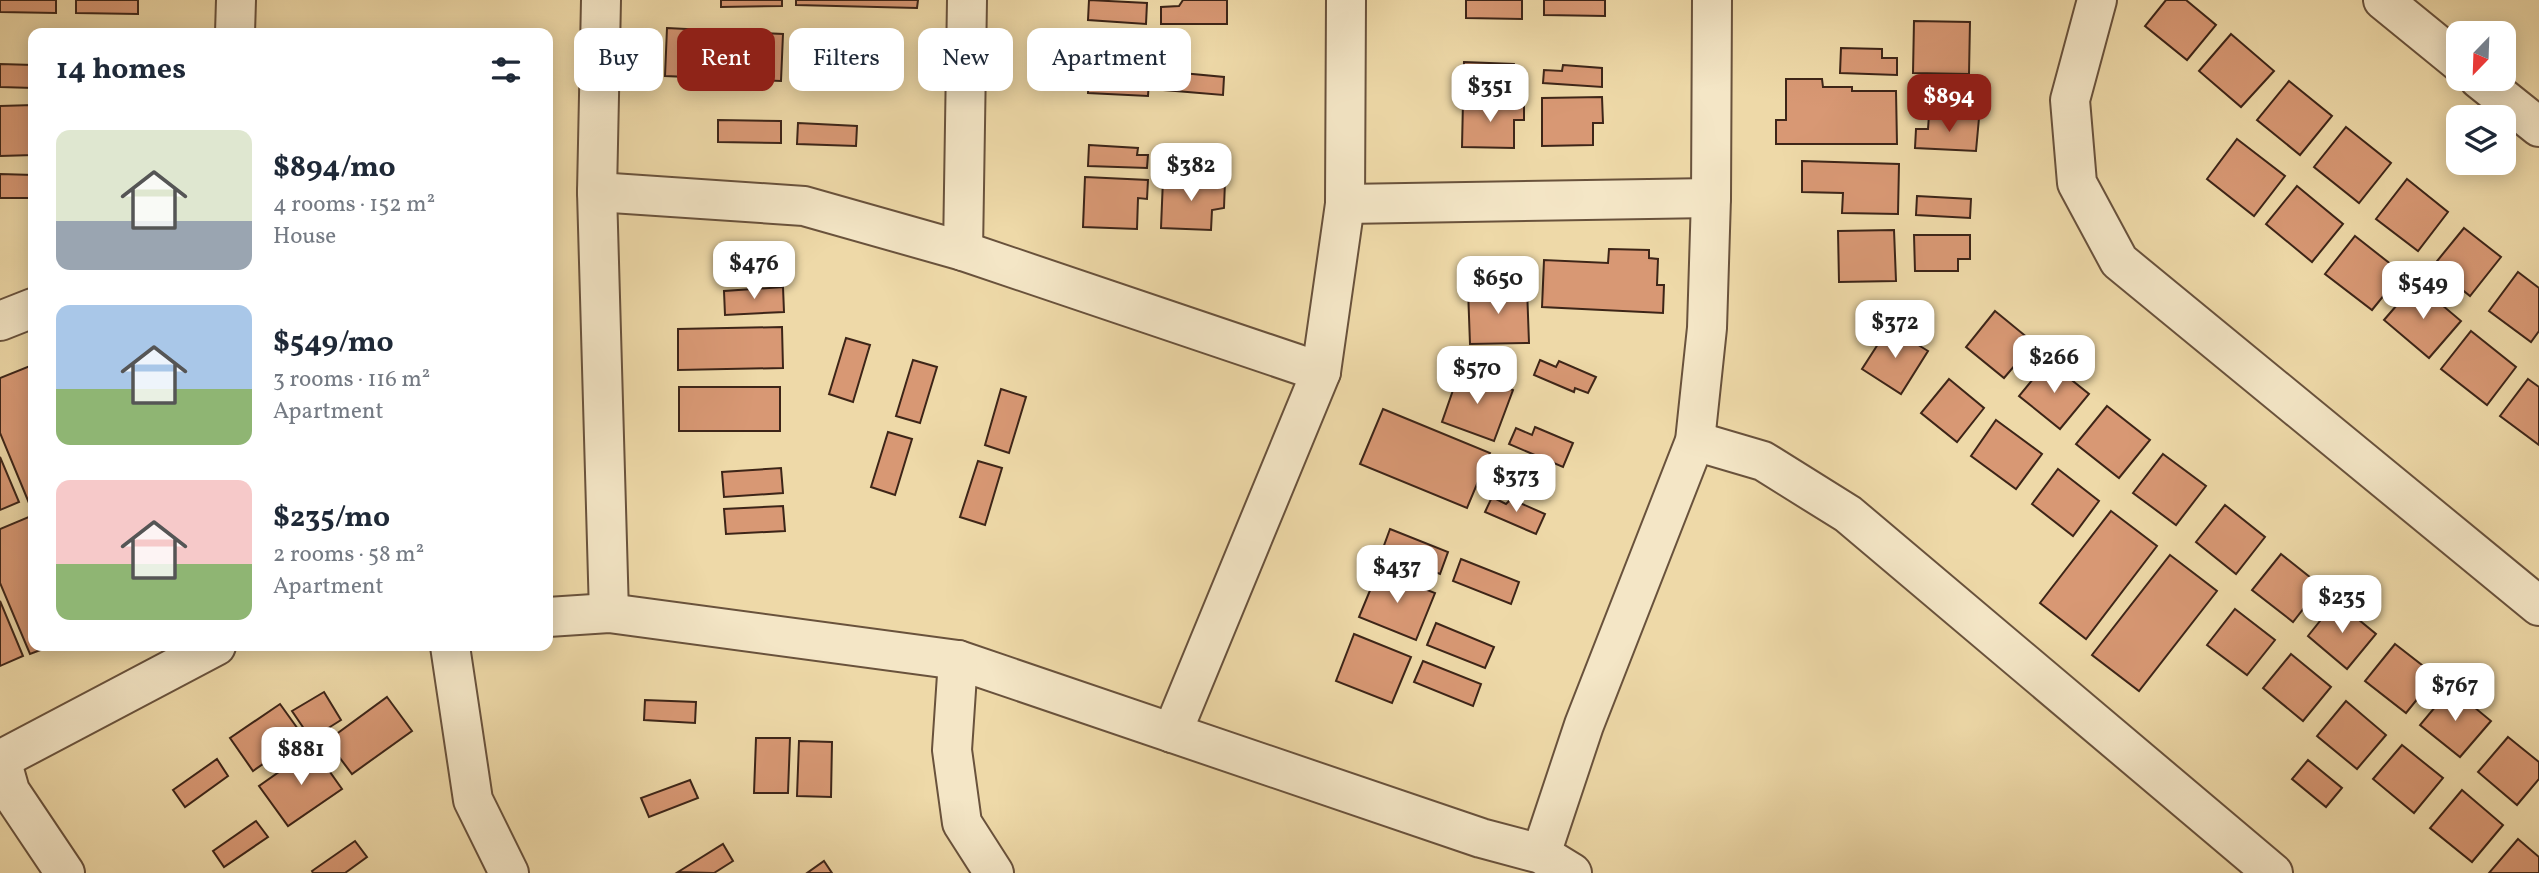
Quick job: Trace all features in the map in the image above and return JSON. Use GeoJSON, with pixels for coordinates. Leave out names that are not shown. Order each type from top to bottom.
{"type":"FeatureCollection","features":[{"type":"Feature","properties":{"kind":"street"},"geometry":{"type":"LineString","coordinates":[[235,28],[236,0]]}},
{"type":"Feature","properties":{"kind":"street"},"geometry":{"type":"LineString","coordinates":[[601,0],[597,192],[609,613]]}},
{"type":"Feature","properties":{"kind":"street"},"geometry":{"type":"LineString","coordinates":[[963,251],[967,0]]}},
{"type":"Feature","properties":{"kind":"street"},"geometry":{"type":"LineString","coordinates":[[1171,733],[1321,372],[1345,204],[1346,0]]}},
{"type":"Feature","properties":{"kind":"street"},"geometry":{"type":"LineString","coordinates":[[553,617],[609,613],[958,660],[1557,863],[1584,725],[1695,441],[1707,328],[1712,0]]}},
{"type":"Feature","properties":{"kind":"street"},"geometry":{"type":"LineString","coordinates":[[2097,0],[2070,100],[2077,183],[2119,261],[2539,606]]}},
{"type":"Feature","properties":{"kind":"street"},"geometry":{"type":"LineString","coordinates":[[2383,0],[2446,51]]}},
{"type":"Feature","properties":{"kind":"street"},"geometry":{"type":"LineString","coordinates":[[2494,91],[2539,127]]}},
{"type":"Feature","properties":{"kind":"street"},"geometry":{"type":"LineString","coordinates":[[597,192],[804,206],[963,251],[1321,372]]}},
{"type":"Feature","properties":{"kind":"street"},"geometry":{"type":"LineString","coordinates":[[1345,204],[1711,198]]}},
{"type":"Feature","properties":{"kind":"street"},"geometry":{"type":"LineString","coordinates":[[0,321],[28,309]]}},
{"type":"Feature","properties":{"kind":"street"},"geometry":{"type":"LineString","coordinates":[[1695,441],[1763,461],[1848,514],[2273,873]]}},
{"type":"Feature","properties":{"kind":"street"},"geometry":{"type":"LineString","coordinates":[[65,873],[10,791],[1,760],[207,651]]}},
{"type":"Feature","properties":{"kind":"street"},"geometry":{"type":"LineString","coordinates":[[451,651],[473,800],[509,873]]}},
{"type":"Feature","properties":{"kind":"street"},"geometry":{"type":"LineString","coordinates":[[958,660],[952,750],[962,823],[994,873]]}},
{"type":"Feature","properties":{"kind":"building"},"geometry":{"type":"Polygon","coordinates":[[[0,0],[56,0],[56,13],[0,12],[0,0]]]}},
{"type":"Feature","properties":{"kind":"building"},"geometry":{"type":"Polygon","coordinates":[[[76,0],[138,0],[138,14],[76,13],[76,0]]]}},
{"type":"Feature","properties":{"kind":"building"},"geometry":{"type":"Polygon","coordinates":[[[721,0],[782,0],[782,6],[721,7],[721,0]]]}},
{"type":"Feature","properties":{"kind":"building"},"geometry":{"type":"Polygon","coordinates":[[[796,0],[918,0],[917,8],[796,5],[796,0]]]}},
{"type":"Feature","properties":{"kind":"building"},"geometry":{"type":"Polygon","coordinates":[[[1089,0],[1147,3],[1146,24],[1088,20],[1089,0]]]}},
{"type":"Feature","properties":{"kind":"building"},"geometry":{"type":"Polygon","coordinates":[[[1183,0],[1227,0],[1227,24],[1161,24],[1161,7],[1179,6],[1183,0]]]}},
{"type":"Feature","properties":{"kind":"building"},"geometry":{"type":"Polygon","coordinates":[[[1466,0],[1522,0],[1522,19],[1466,18],[1466,0]]]}},
{"type":"Feature","properties":{"kind":"building"},"geometry":{"type":"Polygon","coordinates":[[[1544,0],[1605,0],[1605,16],[1544,15],[1544,0]]]}},
{"type":"Feature","properties":{"kind":"building"},"geometry":{"type":"Polygon","coordinates":[[[2166,0],[2186,0],[2216,25],[2187,60],[2145,26],[2166,0]]]}},
{"type":"Feature","properties":{"kind":"building"},"geometry":{"type":"Polygon","coordinates":[[[1914,21],[1970,22],[1969,74],[1913,73],[1914,21]]]}},
{"type":"Feature","properties":{"kind":"building"},"geometry":{"type":"Polygon","coordinates":[[[667,28],[677,29],[677,77],[665,76],[667,28]]]}},
{"type":"Feature","properties":{"kind":"building"},"geometry":{"type":"Polygon","coordinates":[[[775,34],[783,34],[781,81],[775,81],[775,34]]]}},
{"type":"Feature","properties":{"kind":"building"},"geometry":{"type":"Polygon","coordinates":[[[2231,34],[2274,71],[2241,107],[2199,71],[2231,34]]]}},
{"type":"Feature","properties":{"kind":"building"},"geometry":{"type":"Polygon","coordinates":[[[1841,48],[1882,49],[1882,58],[1897,58],[1897,75],[1840,73],[1841,48]]]}},
{"type":"Feature","properties":{"kind":"building"},"geometry":{"type":"Polygon","coordinates":[[[1464,62],[1514,64],[1516,71],[1526,72],[1526,89],[1463,87],[1464,62]]]}},
{"type":"Feature","properties":{"kind":"building"},"geometry":{"type":"Polygon","coordinates":[[[0,64],[28,65],[28,88],[0,87],[0,64]]]}},
{"type":"Feature","properties":{"kind":"building"},"geometry":{"type":"Polygon","coordinates":[[[1563,65],[1602,68],[1602,87],[1543,83],[1544,70],[1562,71],[1563,65]]]}},
{"type":"Feature","properties":{"kind":"building"},"geometry":{"type":"Polygon","coordinates":[[[1191,74],[1224,77],[1223,95],[1176,91],[1191,91],[1191,74]]]}},
{"type":"Feature","properties":{"kind":"building"},"geometry":{"type":"Polygon","coordinates":[[[1786,79],[1822,79],[1823,87],[1852,87],[1852,91],[1896,91],[1897,144],[1776,144],[1776,120],[1786,120],[1786,79]]]}},
{"type":"Feature","properties":{"kind":"building"},"geometry":{"type":"Polygon","coordinates":[[[2289,81],[2332,116],[2300,155],[2257,120],[2289,81]]]}},
{"type":"Feature","properties":{"kind":"building"},"geometry":{"type":"Polygon","coordinates":[[[1088,91],[1148,91],[1148,96],[1088,91]]]}},
{"type":"Feature","properties":{"kind":"building"},"geometry":{"type":"Polygon","coordinates":[[[1602,97],[1603,123],[1593,123],[1593,145],[1542,146],[1542,98],[1602,97]]]}},
{"type":"Feature","properties":{"kind":"building"},"geometry":{"type":"Polygon","coordinates":[[[1463,101],[1524,102],[1524,120],[1514,120],[1514,148],[1462,147],[1463,101]]]}},
{"type":"Feature","properties":{"kind":"building"},"geometry":{"type":"Polygon","coordinates":[[[28,105],[28,155],[0,156],[0,106],[28,105]]]}},
{"type":"Feature","properties":{"kind":"building"},"geometry":{"type":"Polygon","coordinates":[[[1929,115],[1979,118],[1976,151],[1915,148],[1916,129],[1928,129],[1929,115]]]}},
{"type":"Feature","properties":{"kind":"building"},"geometry":{"type":"Polygon","coordinates":[[[718,120],[781,121],[781,143],[718,142],[718,120]]]}},
{"type":"Feature","properties":{"kind":"building"},"geometry":{"type":"Polygon","coordinates":[[[798,123],[857,126],[856,146],[797,144],[798,123]]]}},
{"type":"Feature","properties":{"kind":"building"},"geometry":{"type":"Polygon","coordinates":[[[2346,127],[2391,163],[2359,203],[2314,167],[2346,127]]]}},
{"type":"Feature","properties":{"kind":"building"},"geometry":{"type":"Polygon","coordinates":[[[2237,139],[2285,176],[2254,216],[2207,179],[2237,139]]]}},
{"type":"Feature","properties":{"kind":"building"},"geometry":{"type":"Polygon","coordinates":[[[1089,145],[1138,148],[1137,155],[1148,155],[1147,168],[1088,166],[1089,145]]]}},
{"type":"Feature","properties":{"kind":"building"},"geometry":{"type":"Polygon","coordinates":[[[1179,146],[1224,149],[1222,169],[1163,165],[1164,152],[1179,153],[1179,146]]]}},
{"type":"Feature","properties":{"kind":"building"},"geometry":{"type":"Polygon","coordinates":[[[1802,161],[1899,164],[1898,214],[1842,213],[1843,193],[1802,192],[1802,161]]]}},
{"type":"Feature","properties":{"kind":"building"},"geometry":{"type":"Polygon","coordinates":[[[0,174],[28,175],[28,198],[0,198],[0,174]]]}},
{"type":"Feature","properties":{"kind":"building"},"geometry":{"type":"Polygon","coordinates":[[[1085,177],[1148,180],[1147,199],[1138,198],[1137,229],[1083,227],[1085,177]]]}},
{"type":"Feature","properties":{"kind":"building"},"geometry":{"type":"Polygon","coordinates":[[[1163,179],[1225,181],[1224,208],[1212,210],[1211,230],[1161,228],[1163,179]]]}},
{"type":"Feature","properties":{"kind":"building"},"geometry":{"type":"Polygon","coordinates":[[[2407,179],[2448,212],[2418,251],[2376,219],[2407,179]]]}},
{"type":"Feature","properties":{"kind":"building"},"geometry":{"type":"Polygon","coordinates":[[[2297,186],[2343,224],[2312,262],[2266,224],[2297,186]]]}},
{"type":"Feature","properties":{"kind":"building"},"geometry":{"type":"Polygon","coordinates":[[[1917,196],[1971,199],[1970,218],[1916,215],[1917,196]]]}},
{"type":"Feature","properties":{"kind":"building"},"geometry":{"type":"Polygon","coordinates":[[[2464,228],[2501,257],[2470,296],[2433,266],[2464,228]]]}},
{"type":"Feature","properties":{"kind":"building"},"geometry":{"type":"Polygon","coordinates":[[[1894,230],[1896,281],[1839,282],[1838,231],[1894,230]]]}},
{"type":"Feature","properties":{"kind":"building"},"geometry":{"type":"Polygon","coordinates":[[[1914,235],[1970,235],[1970,259],[1958,259],[1958,271],[1915,271],[1914,235]]]}},
{"type":"Feature","properties":{"kind":"building"},"geometry":{"type":"Polygon","coordinates":[[[2355,236],[2402,273],[2372,310],[2325,274],[2355,236]]]}},
{"type":"Feature","properties":{"kind":"building"},"geometry":{"type":"Polygon","coordinates":[[[1609,249],[1649,250],[1649,258],[1658,259],[1657,285],[1664,285],[1663,313],[1542,307],[1544,260],[1608,263],[1609,249]]]}},
{"type":"Feature","properties":{"kind":"building"},"geometry":{"type":"Polygon","coordinates":[[[2518,272],[2539,288],[2539,331],[2531,342],[2489,311],[2518,272]]]}},
{"type":"Feature","properties":{"kind":"building"},"geometry":{"type":"Polygon","coordinates":[[[2416,283],[2461,321],[2429,358],[2384,320],[2416,283]]]}},
{"type":"Feature","properties":{"kind":"building"},"geometry":{"type":"Polygon","coordinates":[[[783,287],[784,312],[725,315],[724,291],[783,287]]]}},
{"type":"Feature","properties":{"kind":"building"},"geometry":{"type":"Polygon","coordinates":[[[1527,288],[1529,343],[1470,344],[1468,289],[1527,288]]]}},
{"type":"Feature","properties":{"kind":"building"},"geometry":{"type":"Polygon","coordinates":[[[1995,311],[2034,343],[2004,378],[1966,347],[1995,311]]]}},
{"type":"Feature","properties":{"kind":"building"},"geometry":{"type":"Polygon","coordinates":[[[782,327],[783,368],[678,370],[678,329],[782,327]]]}},
{"type":"Feature","properties":{"kind":"building"},"geometry":{"type":"Polygon","coordinates":[[[1889,327],[1928,351],[1901,394],[1862,369],[1889,327]]]}},
{"type":"Feature","properties":{"kind":"building"},"geometry":{"type":"Polygon","coordinates":[[[2471,331],[2516,367],[2487,405],[2441,369],[2471,331]]]}},
{"type":"Feature","properties":{"kind":"building"},"geometry":{"type":"Polygon","coordinates":[[[846,338],[870,345],[853,402],[829,394],[846,338]]]}},
{"type":"Feature","properties":{"kind":"building"},"geometry":{"type":"Polygon","coordinates":[[[913,360],[937,367],[920,423],[896,416],[913,360]]]}},
{"type":"Feature","properties":{"kind":"building"},"geometry":{"type":"Polygon","coordinates":[[[1540,360],[1556,367],[1559,361],[1596,377],[1588,393],[1575,388],[1574,392],[1534,375],[1540,360]]]}},
{"type":"Feature","properties":{"kind":"building"},"geometry":{"type":"Polygon","coordinates":[[[2048,361],[2089,394],[2060,429],[2019,396],[2048,361]]]}},
{"type":"Feature","properties":{"kind":"building"},"geometry":{"type":"Polygon","coordinates":[[[28,367],[28,501],[0,433],[0,378],[28,367]]]}},
{"type":"Feature","properties":{"kind":"building"},"geometry":{"type":"Polygon","coordinates":[[[1460,370],[1513,390],[1494,441],[1442,422],[1460,370]]]}},
{"type":"Feature","properties":{"kind":"building"},"geometry":{"type":"Polygon","coordinates":[[[1949,379],[1984,408],[1957,442],[1921,413],[1949,379]]]}},
{"type":"Feature","properties":{"kind":"building"},"geometry":{"type":"Polygon","coordinates":[[[2528,379],[2539,387],[2539,445],[2500,416],[2528,379]]]}},
{"type":"Feature","properties":{"kind":"building"},"geometry":{"type":"Polygon","coordinates":[[[679,387],[780,387],[780,431],[679,431],[679,387]]]}},
{"type":"Feature","properties":{"kind":"building"},"geometry":{"type":"Polygon","coordinates":[[[1001,389],[1026,397],[1009,453],[985,445],[1001,389]]]}},
{"type":"Feature","properties":{"kind":"building"},"geometry":{"type":"Polygon","coordinates":[[[2107,406],[2150,440],[2119,478],[2076,444],[2107,406]]]}},
{"type":"Feature","properties":{"kind":"building"},"geometry":{"type":"Polygon","coordinates":[[[1383,409],[1490,453],[1467,508],[1360,464],[1383,409]]]}},
{"type":"Feature","properties":{"kind":"building"},"geometry":{"type":"Polygon","coordinates":[[[1996,420],[2042,454],[2016,489],[1971,456],[1996,420]]]}},
{"type":"Feature","properties":{"kind":"building"},"geometry":{"type":"Polygon","coordinates":[[[1535,427],[1573,443],[1563,467],[1509,444],[1516,428],[1532,435],[1535,427]]]}},
{"type":"Feature","properties":{"kind":"building"},"geometry":{"type":"Polygon","coordinates":[[[888,432],[912,439],[895,495],[871,487],[888,432]]]}},
{"type":"Feature","properties":{"kind":"building"},"geometry":{"type":"Polygon","coordinates":[[[2163,454],[2206,486],[2176,525],[2133,493],[2163,454]]]}},
{"type":"Feature","properties":{"kind":"building"},"geometry":{"type":"Polygon","coordinates":[[[0,457],[19,502],[0,510],[0,457]]]}},
{"type":"Feature","properties":{"kind":"building"},"geometry":{"type":"Polygon","coordinates":[[[978,461],[1002,468],[985,525],[960,517],[978,461]]]}},
{"type":"Feature","properties":{"kind":"building"},"geometry":{"type":"Polygon","coordinates":[[[781,468],[783,493],[724,497],[722,472],[781,468]]]}},
{"type":"Feature","properties":{"kind":"building"},"geometry":{"type":"Polygon","coordinates":[[[2058,469],[2099,501],[2073,536],[2032,504],[2058,469]]]}},
{"type":"Feature","properties":{"kind":"building"},"geometry":{"type":"Polygon","coordinates":[[[1492,497],[1506,504],[1511,499],[1545,514],[1536,534],[1485,512],[1492,497]]]}},
{"type":"Feature","properties":{"kind":"building"},"geometry":{"type":"Polygon","coordinates":[[[2225,505],[2265,537],[2236,574],[2196,542],[2225,505]]]}},
{"type":"Feature","properties":{"kind":"building"},"geometry":{"type":"Polygon","coordinates":[[[783,506],[785,531],[726,534],[724,509],[783,506]]]}},
{"type":"Feature","properties":{"kind":"building"},"geometry":{"type":"Polygon","coordinates":[[[2111,511],[2157,546],[2086,639],[2040,603],[2111,511]]]}},
{"type":"Feature","properties":{"kind":"building"},"geometry":{"type":"Polygon","coordinates":[[[28,517],[28,649],[0,583],[0,529],[28,517]]]}},
{"type":"Feature","properties":{"kind":"building"},"geometry":{"type":"Polygon","coordinates":[[[1390,529],[1448,552],[1440,574],[1382,551],[1390,529]]]}},
{"type":"Feature","properties":{"kind":"building"},"geometry":{"type":"Polygon","coordinates":[[[2281,554],[2321,586],[2293,622],[2252,590],[2281,554]]]}},
{"type":"Feature","properties":{"kind":"building"},"geometry":{"type":"Polygon","coordinates":[[[2170,555],[2217,591],[2139,691],[2092,655],[2170,555]]]}},
{"type":"Feature","properties":{"kind":"building"},"geometry":{"type":"Polygon","coordinates":[[[1461,559],[1519,582],[1511,604],[1453,581],[1461,559]]]}},
{"type":"Feature","properties":{"kind":"building"},"geometry":{"type":"Polygon","coordinates":[[[1378,571],[1435,593],[1416,640],[1359,617],[1378,571]]]}},
{"type":"Feature","properties":{"kind":"building"},"geometry":{"type":"Polygon","coordinates":[[[0,601],[23,656],[0,666],[0,601]]]}},
{"type":"Feature","properties":{"kind":"building"},"geometry":{"type":"Polygon","coordinates":[[[2336,601],[2376,634],[2347,669],[2308,636],[2336,601]]]}},
{"type":"Feature","properties":{"kind":"building"},"geometry":{"type":"Polygon","coordinates":[[[2235,609],[2275,640],[2247,675],[2207,645],[2235,609]]]}},
{"type":"Feature","properties":{"kind":"building"},"geometry":{"type":"Polygon","coordinates":[[[1436,623],[1494,647],[1485,668],[1427,645],[1436,623]]]}},
{"type":"Feature","properties":{"kind":"building"},"geometry":{"type":"Polygon","coordinates":[[[1354,634],[1411,657],[1392,703],[1336,681],[1354,634]]]}},
{"type":"Feature","properties":{"kind":"building"},"geometry":{"type":"Polygon","coordinates":[[[2395,644],[2436,676],[2406,713],[2365,681],[2395,644]]]}},
{"type":"Feature","properties":{"kind":"building"},"geometry":{"type":"Polygon","coordinates":[[[2291,654],[2331,687],[2303,721],[2263,688],[2291,654]]]}},
{"type":"Feature","properties":{"kind":"building"},"geometry":{"type":"Polygon","coordinates":[[[1423,661],[1481,684],[1473,706],[1414,682],[1423,661]]]}},
{"type":"Feature","properties":{"kind":"building"},"geometry":{"type":"Polygon","coordinates":[[[2451,688],[2491,721],[2460,757],[2420,725],[2451,688]]]}},
{"type":"Feature","properties":{"kind":"building"},"geometry":{"type":"Polygon","coordinates":[[[324,692],[341,720],[311,739],[292,711],[324,692]]]}},
{"type":"Feature","properties":{"kind":"building"},"geometry":{"type":"Polygon","coordinates":[[[387,697],[412,731],[352,774],[327,741],[387,697]]]}},
{"type":"Feature","properties":{"kind":"building"},"geometry":{"type":"Polygon","coordinates":[[[645,700],[696,702],[695,723],[644,720],[645,700]]]}},
{"type":"Feature","properties":{"kind":"building"},"geometry":{"type":"Polygon","coordinates":[[[2346,701],[2386,735],[2357,769],[2317,736],[2346,701]]]}},
{"type":"Feature","properties":{"kind":"building"},"geometry":{"type":"Polygon","coordinates":[[[280,704],[303,736],[253,771],[230,738],[280,704]]]}},
{"type":"Feature","properties":{"kind":"building"},"geometry":{"type":"Polygon","coordinates":[[[2508,737],[2539,762],[2539,779],[2517,805],[2478,772],[2508,737]]]}},
{"type":"Feature","properties":{"kind":"building"},"geometry":{"type":"Polygon","coordinates":[[[756,738],[790,738],[788,793],[754,793],[756,738]]]}},
{"type":"Feature","properties":{"kind":"building"},"geometry":{"type":"Polygon","coordinates":[[[799,741],[832,742],[831,797],[797,796],[799,741]]]}},
{"type":"Feature","properties":{"kind":"building"},"geometry":{"type":"Polygon","coordinates":[[[2402,745],[2443,778],[2414,813],[2373,779],[2402,745]]]}},
{"type":"Feature","properties":{"kind":"building"},"geometry":{"type":"Polygon","coordinates":[[[313,748],[342,789],[288,826],[259,786],[313,748]]]}},
{"type":"Feature","properties":{"kind":"building"},"geometry":{"type":"Polygon","coordinates":[[[217,759],[228,776],[185,807],[173,790],[217,759]]]}},
{"type":"Feature","properties":{"kind":"building"},"geometry":{"type":"Polygon","coordinates":[[[2308,760],[2342,788],[2326,807],[2292,779],[2308,760]]]}},
{"type":"Feature","properties":{"kind":"building"},"geometry":{"type":"Polygon","coordinates":[[[690,780],[698,798],[649,817],[641,798],[690,780]]]}},
{"type":"Feature","properties":{"kind":"building"},"geometry":{"type":"Polygon","coordinates":[[[2462,790],[2503,825],[2472,862],[2430,828],[2462,790]]]}},
{"type":"Feature","properties":{"kind":"building"},"geometry":{"type":"Polygon","coordinates":[[[256,821],[268,837],[224,867],[213,851],[256,821]]]}},
{"type":"Feature","properties":{"kind":"building"},"geometry":{"type":"Polygon","coordinates":[[[2518,839],[2539,857],[2539,873],[2489,873],[2518,839]]]}},
{"type":"Feature","properties":{"kind":"building"},"geometry":{"type":"Polygon","coordinates":[[[355,841],[367,857],[345,873],[313,873],[312,871],[355,841]]]}},
{"type":"Feature","properties":{"kind":"building"},"geometry":{"type":"Polygon","coordinates":[[[723,844],[733,861],[714,873],[678,872],[723,844]]]}},
{"type":"Feature","properties":{"kind":"building"},"geometry":{"type":"Polygon","coordinates":[[[824,861],[832,873],[807,873],[824,861]]]}}]}
